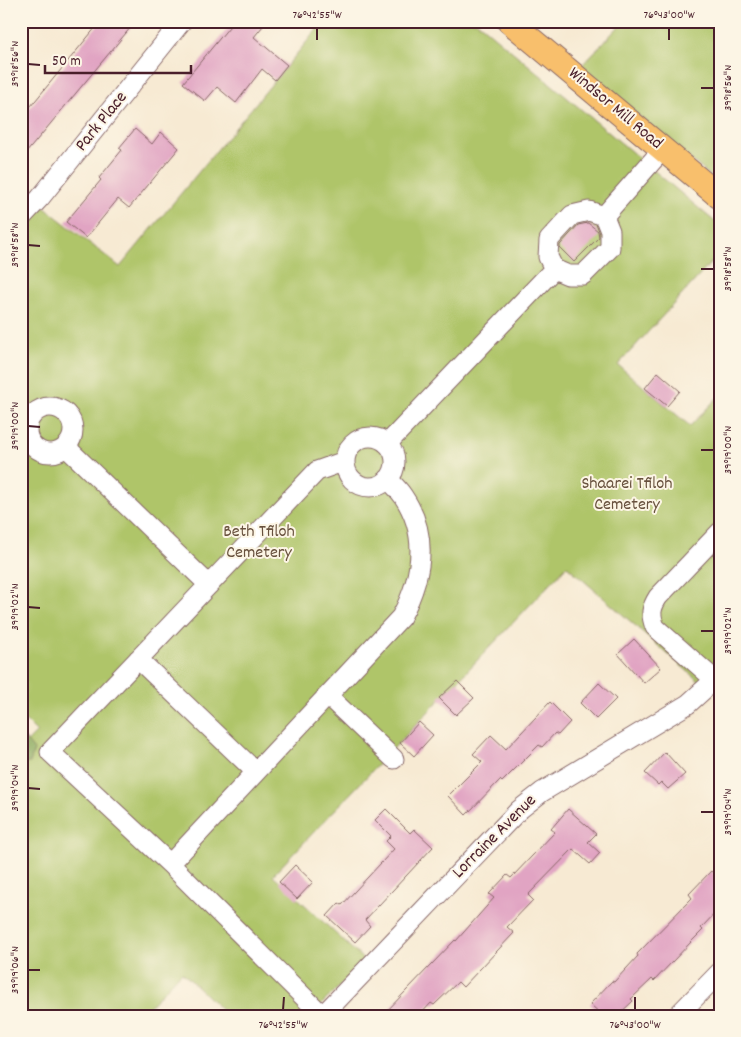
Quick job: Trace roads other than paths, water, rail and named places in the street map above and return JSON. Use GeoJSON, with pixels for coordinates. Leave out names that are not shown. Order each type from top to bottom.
{"type":"FeatureCollection","features":[{"type":"Feature","properties":{"kind":"main road","name":"Windsor Mill Road"},"geometry":{"type":"LineString","coordinates":[[509,21],[720,197]]}},
{"type":"Feature","properties":{"kind":"street","name":"Park Place"},"geometry":{"type":"LineString","coordinates":[[21,218],[40,198],[182,21]]}},
{"type":"Feature","properties":{"kind":"street"},"geometry":{"type":"LineString","coordinates":[[604,216],[663,149]]}},
{"type":"Feature","properties":{"kind":"street"},"geometry":{"type":"LineString","coordinates":[[589,211],[604,216],[610,231],[610,248],[583,275],[568,275],[554,269],[548,257],[549,240],[572,215],[589,211]]}},
{"type":"Feature","properties":{"kind":"street"},"geometry":{"type":"LineString","coordinates":[[387,444],[554,269]]}},
{"type":"Feature","properties":{"kind":"street"},"geometry":{"type":"LineString","coordinates":[[54,407],[66,412],[73,425],[73,432],[71,441],[66,447],[57,452],[47,453],[26,445],[28,435],[27,409],[54,407]]}},
{"type":"Feature","properties":{"kind":"street"},"geometry":{"type":"LineString","coordinates":[[375,437],[387,444],[394,452],[395,467],[391,476],[382,484],[372,487],[362,486],[349,475],[345,461],[351,446],[361,438],[375,437]]}},
{"type":"Feature","properties":{"kind":"street"},"geometry":{"type":"LineString","coordinates":[[66,447],[209,585]]}},
{"type":"Feature","properties":{"kind":"street"},"geometry":{"type":"LineString","coordinates":[[322,1016],[170,864],[50,752],[317,471],[345,461]]}},
{"type":"Feature","properties":{"kind":"street"},"geometry":{"type":"LineString","coordinates":[[170,864],[401,617],[417,583],[420,565],[420,545],[418,528],[403,496],[388,479]]}},
{"type":"Feature","properties":{"kind":"street"},"geometry":{"type":"LineString","coordinates":[[717,678],[655,627],[651,618],[651,607],[658,597],[720,532]]}},
{"type":"Feature","properties":{"kind":"street"},"geometry":{"type":"LineString","coordinates":[[138,659],[256,772]]}},
{"type":"Feature","properties":{"kind":"street","name":"Lorraine Avenue"},"geometry":{"type":"LineString","coordinates":[[322,1016],[518,810],[542,792],[688,704],[717,678]]}},
{"type":"Feature","properties":{"kind":"street"},"geometry":{"type":"LineString","coordinates":[[328,696],[394,759]]}},
{"type":"Feature","properties":{"kind":"street"},"geometry":{"type":"LineString","coordinates":[[678,1016],[720,972]]}},
{"type":"Feature","properties":{"kind":"park label","name":"Shaarei Tfiloh Cemetery"},"geometry":{"type":"Point","coordinates":[627,494]}},
{"type":"Feature","properties":{"kind":"park label","name":"Beth Tfiloh Cemetery"},"geometry":{"type":"Point","coordinates":[259,542]}}]}
